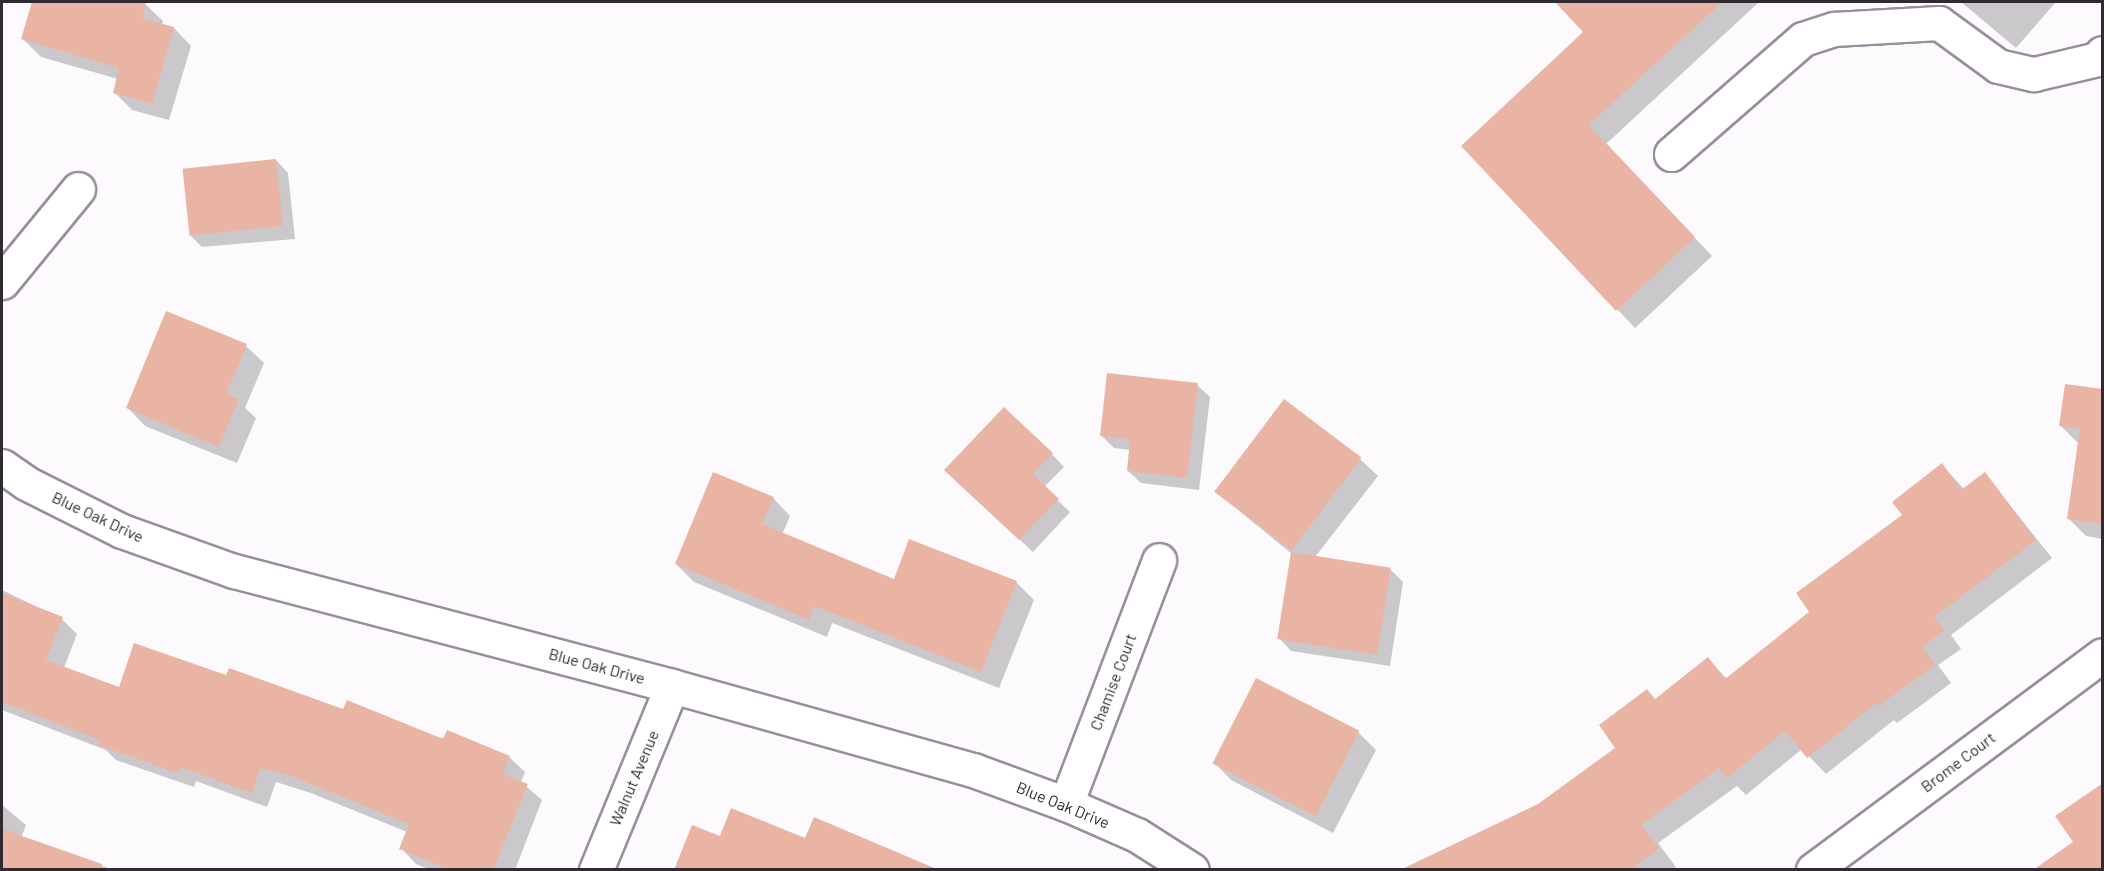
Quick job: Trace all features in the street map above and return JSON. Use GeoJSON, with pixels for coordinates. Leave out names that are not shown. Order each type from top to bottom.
{"type":"FeatureCollection","features":[{"type":"Feature","properties":{"kind":"street"},"geometry":{"type":"LineString","coordinates":[[1671,154],[1803,39],[1834,29],[1939,23],[1998,66],[2034,74],[2098,59],[2103,53]]}},
{"type":"Feature","properties":{"kind":"street"},"geometry":{"type":"LineString","coordinates":[[2,282],[78,189]]}},
{"type":"Feature","properties":{"kind":"street","name":"Blue Oak Drive"},"geometry":{"type":"LineString","coordinates":[[2,466],[26,483],[122,531],[234,571],[672,686],[973,770],[1066,804],[1137,835],[1192,870]]}},
{"type":"Feature","properties":{"kind":"street","name":"Chamise Court"},"geometry":{"type":"LineString","coordinates":[[1066,804],[1159,560]]}},
{"type":"Feature","properties":{"kind":"street","name":"Brome Court"},"geometry":{"type":"LineString","coordinates":[[1813,870],[2103,655]]}},
{"type":"Feature","properties":{"kind":"street","name":"Walnut Avenue"},"geometry":{"type":"LineString","coordinates":[[596,870],[672,686]]}},
{"type":"Feature","properties":{"kind":"building"},"geometry":{"type":"Polygon","coordinates":[[[32,2],[146,2],[142,18],[174,27],[152,104],[113,93],[119,68],[21,39],[32,2]]]}},
{"type":"Feature","properties":{"kind":"building"},"geometry":{"type":"Polygon","coordinates":[[[1555,2],[1722,2],[1589,125],[1695,237],[1616,311],[1461,146],[1583,32],[1555,2]]]}},
{"type":"Feature","properties":{"kind":"building"},"geometry":{"type":"Polygon","coordinates":[[[276,159],[283,226],[190,235],[183,169],[276,159]]]}},
{"type":"Feature","properties":{"kind":"building"},"geometry":{"type":"Polygon","coordinates":[[[166,311],[247,344],[226,394],[239,399],[219,447],[126,408],[166,311]]]}},
{"type":"Feature","properties":{"kind":"building"},"geometry":{"type":"Polygon","coordinates":[[[1107,373],[1198,383],[1187,478],[1127,471],[1130,439],[1100,436],[1107,373]]]}},
{"type":"Feature","properties":{"kind":"building"},"geometry":{"type":"Polygon","coordinates":[[[2065,384],[2103,389],[2103,524],[2067,519],[2080,429],[2059,426],[2065,384]]]}},
{"type":"Feature","properties":{"kind":"building"},"geometry":{"type":"Polygon","coordinates":[[[1284,399],[1361,457],[1292,550],[1214,492],[1284,399]]]}},
{"type":"Feature","properties":{"kind":"building"},"geometry":{"type":"Polygon","coordinates":[[[1004,407],[1053,453],[1033,474],[1059,499],[1019,540],[944,470],[1004,407]]]}},
{"type":"Feature","properties":{"kind":"building"},"geometry":{"type":"Polygon","coordinates":[[[1942,463],[1961,490],[1985,472],[2036,540],[1934,617],[1944,631],[1922,647],[1935,665],[1878,706],[1876,703],[1807,758],[1785,731],[1727,778],[1719,768],[1641,825],[1659,848],[1630,870],[1400,870],[1538,804],[1615,748],[1599,725],[1647,689],[1655,699],[1708,657],[1725,679],[1809,612],[1796,593],[1902,515],[1892,502],[1942,463]]]}},
{"type":"Feature","properties":{"kind":"building"},"geometry":{"type":"Polygon","coordinates":[[[713,472],[774,497],[762,524],[894,579],[909,539],[1017,581],[981,672],[814,606],[809,620],[675,564],[713,472]]]}},
{"type":"Feature","properties":{"kind":"building"},"geometry":{"type":"Polygon","coordinates":[[[1291,552],[1391,568],[1377,655],[1277,639],[1291,552]]]}},
{"type":"Feature","properties":{"kind":"building"},"geometry":{"type":"Polygon","coordinates":[[[2,593],[63,617],[46,660],[119,687],[134,643],[226,675],[229,668],[343,709],[347,700],[443,739],[447,730],[510,756],[503,774],[528,784],[493,870],[451,870],[399,849],[409,824],[294,777],[260,768],[252,793],[180,767],[178,773],[98,745],[100,740],[2,702],[2,593]]]}},
{"type":"Feature","properties":{"kind":"building"},"geometry":{"type":"Polygon","coordinates":[[[1256,678],[1359,731],[1316,816],[1212,764],[1256,678]]]}},
{"type":"Feature","properties":{"kind":"building"},"geometry":{"type":"Polygon","coordinates":[[[2103,783],[2103,870],[2033,870],[2073,842],[2055,816],[2103,783]]]}},
{"type":"Feature","properties":{"kind":"building"},"geometry":{"type":"Polygon","coordinates":[[[731,808],[805,838],[814,817],[939,870],[674,870],[692,825],[720,836],[731,808]]]}},
{"type":"Feature","properties":{"kind":"building"},"geometry":{"type":"Polygon","coordinates":[[[2,829],[102,864],[101,870],[2,870],[2,829]]]}}]}
